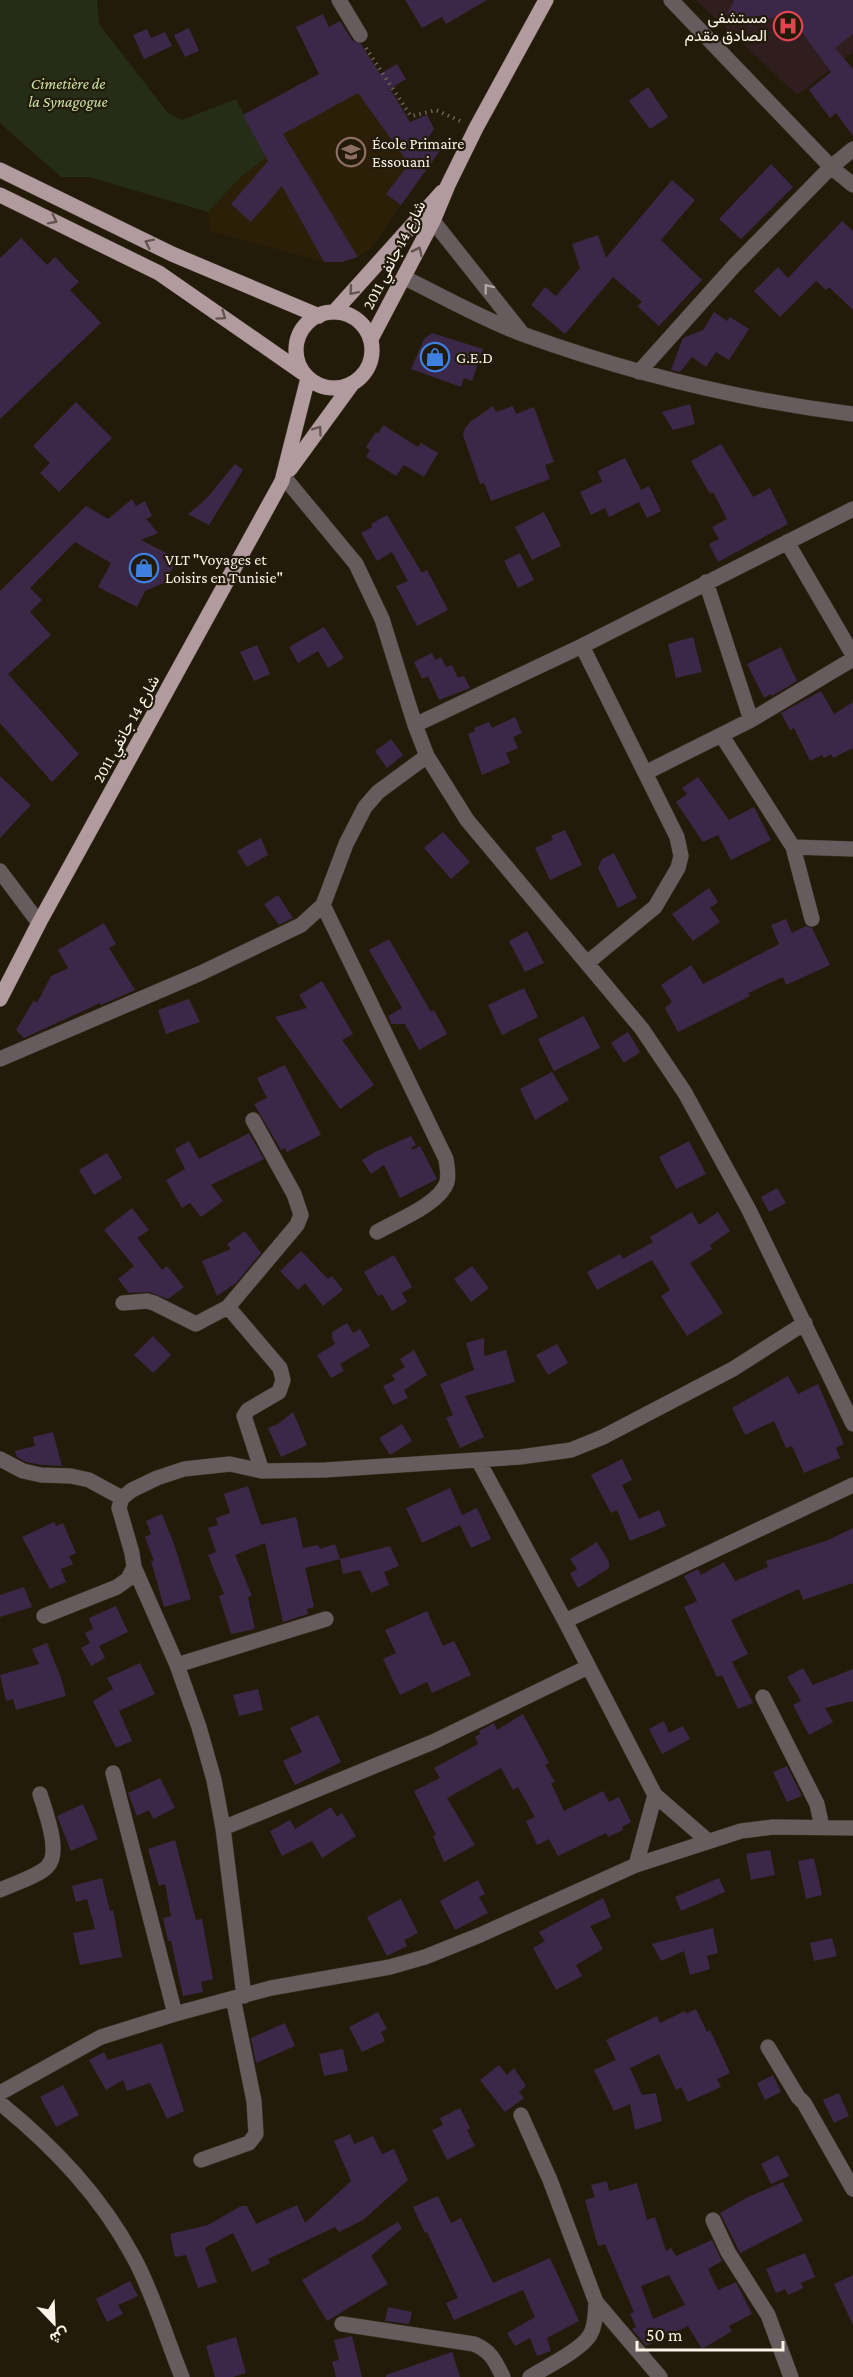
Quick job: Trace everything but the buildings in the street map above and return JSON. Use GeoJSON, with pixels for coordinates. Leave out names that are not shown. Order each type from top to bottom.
{"type":"FeatureCollection","features":[{"type":"Feature","properties":{"kind":"main road","name":"شارع 14 جانفي 2011"},"geometry":{"type":"LineString","coordinates":[[371,339],[434,221],[448,185],[476,128],[546,0]]}},
{"type":"Feature","properties":{"kind":"main road"},"geometry":{"type":"LineString","coordinates":[[0,170],[172,254],[327,314],[346,314],[357,319],[366,328],[371,339],[373,352],[370,365],[363,376],[352,384],[341,388],[318,385],[159,273],[0,195]]}},
{"type":"Feature","properties":{"kind":"main road","name":"شارع 14 جانفي 2011"},"geometry":{"type":"LineString","coordinates":[[327,314],[448,185]]}},
{"type":"Feature","properties":{"kind":"main road"},"geometry":{"type":"LineString","coordinates":[[159,273],[172,254]]}},
{"type":"Feature","properties":{"kind":"main road"},"geometry":{"type":"LineString","coordinates":[[306,375],[296,352],[298,340],[302,330],[327,314]]}},
{"type":"Feature","properties":{"kind":"main road","name":"شارع 14 جانفي 2011"},"geometry":{"type":"LineString","coordinates":[[284,477],[306,375]]}},
{"type":"Feature","properties":{"kind":"main road","name":"شارع 14 جانفي 2011"},"geometry":{"type":"LineString","coordinates":[[0,999],[39,923],[284,477],[352,384]]}},
{"type":"Feature","properties":{"kind":"street"},"geometry":{"type":"LineString","coordinates":[[339,0],[360,35]]}},
{"type":"Feature","properties":{"kind":"street"},"geometry":{"type":"LineString","coordinates":[[671,0],[831,167],[853,185]]}},
{"type":"Feature","properties":{"kind":"street"},"geometry":{"type":"LineString","coordinates":[[639,372],[734,266],[831,167],[853,149]]}},
{"type":"Feature","properties":{"kind":"street"},"geometry":{"type":"LineString","coordinates":[[434,221],[523,334]]}},
{"type":"Feature","properties":{"kind":"street"},"geometry":{"type":"LineString","coordinates":[[405,279],[523,334],[639,372],[725,394],[853,414]]}},
{"type":"Feature","properties":{"kind":"street"},"geometry":{"type":"LineString","coordinates":[[284,477],[356,564],[382,619],[427,756],[467,820],[642,1029],[685,1093],[749,1210],[853,1424]]}},
{"type":"Feature","properties":{"kind":"street"},"geometry":{"type":"LineString","coordinates":[[415,725],[582,646],[853,509]]}},
{"type":"Feature","properties":{"kind":"street"},"geometry":{"type":"LineString","coordinates":[[645,773],[752,720],[853,657],[787,542]]}},
{"type":"Feature","properties":{"kind":"street"},"geometry":{"type":"LineString","coordinates":[[706,582],[752,720]]}},
{"type":"Feature","properties":{"kind":"street"},"geometry":{"type":"LineString","coordinates":[[582,646],[677,837],[681,856],[678,868],[655,907],[587,963]]}},
{"type":"Feature","properties":{"kind":"street"},"geometry":{"type":"LineString","coordinates":[[723,736],[793,847],[812,919]]}},
{"type":"Feature","properties":{"kind":"street"},"geometry":{"type":"LineString","coordinates":[[0,1059],[278,938],[301,925],[323,905],[346,844],[365,807],[378,792],[427,756]]}},
{"type":"Feature","properties":{"kind":"street"},"geometry":{"type":"LineString","coordinates":[[793,847],[853,849]]}},
{"type":"Feature","properties":{"kind":"street"},"geometry":{"type":"LineString","coordinates":[[0,871],[39,923]]}},
{"type":"Feature","properties":{"kind":"street"},"geometry":{"type":"LineString","coordinates":[[323,905],[446,1159],[447,1184],[438,1196],[428,1204],[377,1232]]}},
{"type":"Feature","properties":{"kind":"street"},"geometry":{"type":"LineString","coordinates":[[123,1303],[140,1301],[154,1303],[196,1324],[228,1307],[297,1225],[301,1215],[294,1194],[253,1120]]}},
{"type":"Feature","properties":{"kind":"street"},"geometry":{"type":"LineString","coordinates":[[228,1307],[280,1368],[283,1380],[279,1392],[248,1410],[244,1416],[262,1471]]}},
{"type":"Feature","properties":{"kind":"street"},"geometry":{"type":"LineString","coordinates":[[201,2160],[249,2143],[256,2134],[254,2101],[239,1997],[223,1828],[214,1780],[200,1727],[177,1665],[134,1567],[118,1508],[122,1498],[132,1490],[184,1469],[230,1464],[262,1471],[325,1470],[478,1460],[548,1454],[571,1449],[603,1437],[733,1369],[805,1323]]}},
{"type":"Feature","properties":{"kind":"street"},"geometry":{"type":"LineString","coordinates":[[0,1459],[23,1471],[88,1480],[122,1498]]}},
{"type":"Feature","properties":{"kind":"street"},"geometry":{"type":"LineString","coordinates":[[478,1460],[655,1795],[708,1841]]}},
{"type":"Feature","properties":{"kind":"street"},"geometry":{"type":"LineString","coordinates":[[565,1621],[853,1485]]}},
{"type":"Feature","properties":{"kind":"street"},"geometry":{"type":"LineString","coordinates":[[44,1616],[117,1587],[128,1579],[134,1567]]}},
{"type":"Feature","properties":{"kind":"street"},"geometry":{"type":"LineString","coordinates":[[177,1665],[326,1619]]}},
{"type":"Feature","properties":{"kind":"street"},"geometry":{"type":"LineString","coordinates":[[223,1828],[433,1742],[588,1666]]}},
{"type":"Feature","properties":{"kind":"street"},"geometry":{"type":"LineString","coordinates":[[763,1697],[817,1804],[822,1827]]}},
{"type":"Feature","properties":{"kind":"street"},"geometry":{"type":"LineString","coordinates":[[113,1773],[175,2014]]}},
{"type":"Feature","properties":{"kind":"street"},"geometry":{"type":"LineString","coordinates":[[0,1890],[47,1867],[53,1858],[54,1844],[40,1794]]}},
{"type":"Feature","properties":{"kind":"street"},"geometry":{"type":"LineString","coordinates":[[636,1865],[655,1795]]}},
{"type":"Feature","properties":{"kind":"street"},"geometry":{"type":"LineString","coordinates":[[0,2093],[101,2037],[271,1988],[390,1967],[425,1957],[480,1935],[636,1865],[708,1841],[752,1829],[773,1827],[853,1828]]}},
{"type":"Feature","properties":{"kind":"street"},"geometry":{"type":"LineString","coordinates":[[768,2047],[798,2097],[804,2103],[853,2190]]}},
{"type":"Feature","properties":{"kind":"street"},"geometry":{"type":"LineString","coordinates":[[0,2103],[63,2159],[112,2221],[141,2272],[182,2377]]}},
{"type":"Feature","properties":{"kind":"street"},"geometry":{"type":"LineString","coordinates":[[520,2115],[550,2180],[596,2302],[660,2377]]}},
{"type":"Feature","properties":{"kind":"street"},"geometry":{"type":"LineString","coordinates":[[713,2220],[728,2252],[768,2315],[791,2377]]}},
{"type":"Feature","properties":{"kind":"street"},"geometry":{"type":"LineString","coordinates":[[530,2377],[577,2348],[589,2337],[595,2322],[596,2302]]}},
{"type":"Feature","properties":{"kind":"street"},"geometry":{"type":"LineString","coordinates":[[342,2324],[474,2344],[486,2350],[494,2359],[503,2377]]}},
{"type":"Feature","properties":{"kind":"path"},"geometry":{"type":"LineString","coordinates":[[360,35],[412,117],[436,110],[476,128]]}},
{"type":"Feature","properties":{"kind":"shaded area","name":"مستشفى الصادق مقدم"},"geometry":{"type":"Polygon","coordinates":[[[696,0],[853,0],[853,52],[797,95],[696,0]]]}},
{"type":"Feature","properties":{"kind":"shaded area","name":"École Primaire Essouani"},"geometry":{"type":"Polygon","coordinates":[[[364,49],[410,122],[427,115],[434,129],[428,138],[442,148],[370,249],[358,257],[342,262],[324,262],[210,231],[208,212],[240,178],[266,157],[243,115],[364,49]]]}},
{"type":"Feature","properties":{"kind":"green space","name":"Cimetière de la Synagogue"},"geometry":{"type":"Polygon","coordinates":[[[0,0],[97,0],[99,24],[168,113],[182,120],[236,99],[266,157],[240,178],[208,212],[89,177],[61,177],[0,123],[0,0]]]}},
{"type":"Feature","properties":{"kind":"place","name":"مستشفى الصادق مقدم"},"geometry":{"type":"Point","coordinates":[788,26]}},
{"type":"Feature","properties":{"kind":"place","name":"École Primaire Essouani"},"geometry":{"type":"Point","coordinates":[351,152]}},
{"type":"Feature","properties":{"kind":"place","name":"G.E.D"},"geometry":{"type":"Point","coordinates":[435,357]}},
{"type":"Feature","properties":{"kind":"place","name":"VLT \"Voyages et Loisirs en Tunisie\""},"geometry":{"type":"Point","coordinates":[144,568]}}]}
